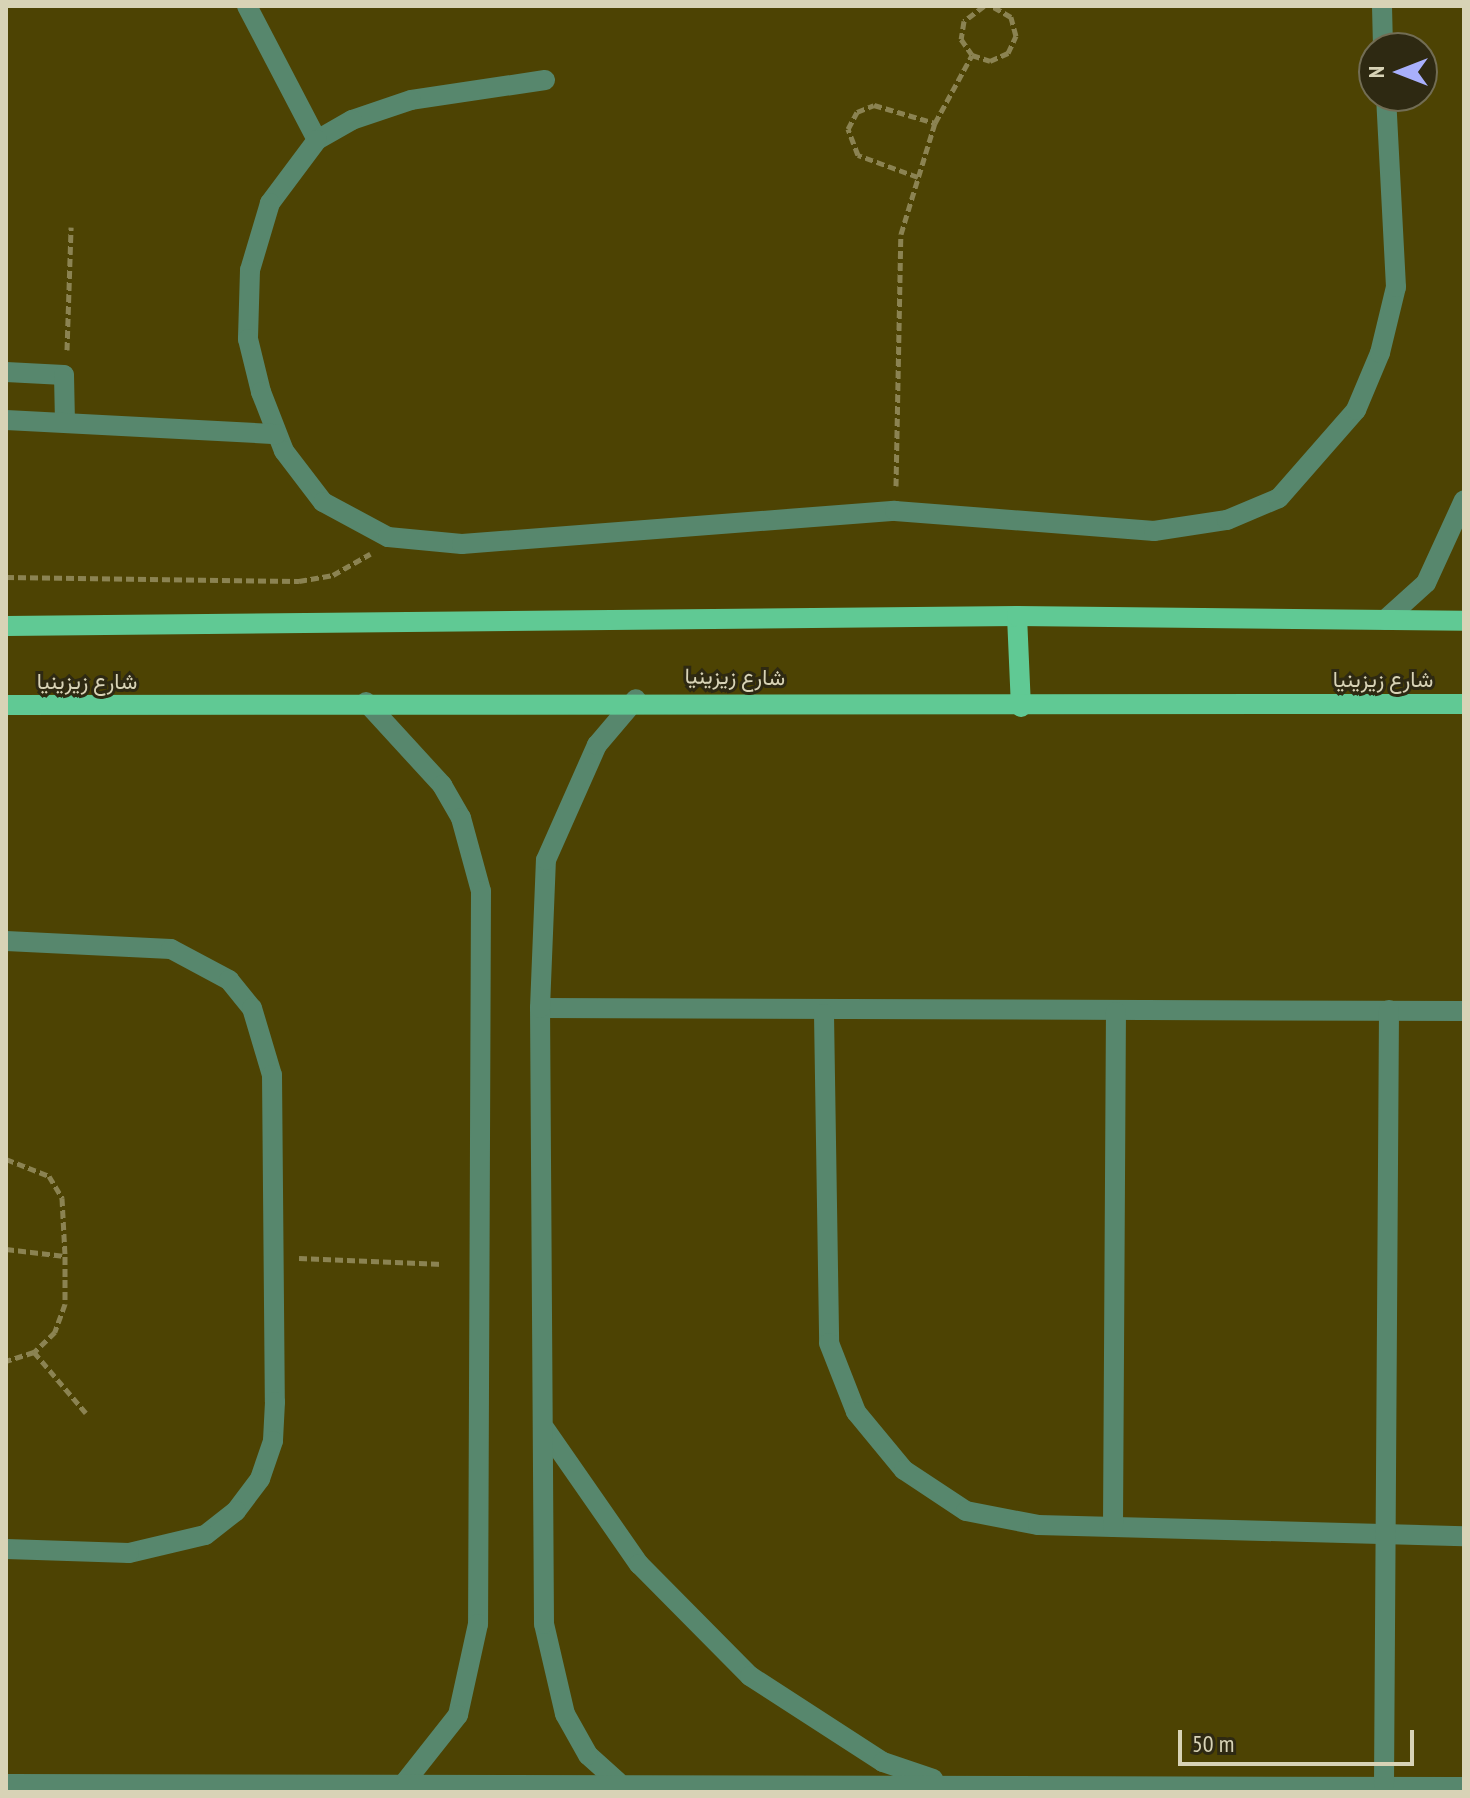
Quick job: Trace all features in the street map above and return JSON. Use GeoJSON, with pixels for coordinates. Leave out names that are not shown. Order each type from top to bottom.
{"type":"FeatureCollection","features":[{"type":"Feature","properties":{"kind":"main road"},"geometry":{"type":"LineString","coordinates":[[1017,616],[1021,707]]}},
{"type":"Feature","properties":{"kind":"main road"},"geometry":{"type":"LineString","coordinates":[[6,626],[1017,616],[1464,621]]}},
{"type":"Feature","properties":{"kind":"main road","name":"شارع زيزينيا"},"geometry":{"type":"LineString","coordinates":[[6,705],[636,699],[1021,707],[1464,704]]}},
{"type":"Feature","properties":{"kind":"street"},"geometry":{"type":"LineString","coordinates":[[247,6],[317,140]]}},
{"type":"Feature","properties":{"kind":"street"},"geometry":{"type":"LineString","coordinates":[[1382,6],[1383,32]]}},
{"type":"Feature","properties":{"kind":"street"},"geometry":{"type":"LineString","coordinates":[[545,80],[411,100],[317,140],[270,203],[250,270],[248,339],[277,434],[323,502],[388,537],[462,544],[895,511],[1154,531],[1227,520],[1279,498],[1356,410],[1380,353],[1396,287],[1387,112]]}},
{"type":"Feature","properties":{"kind":"street"},"geometry":{"type":"LineString","coordinates":[[6,372],[66,379],[65,422]]}},
{"type":"Feature","properties":{"kind":"street"},"geometry":{"type":"LineString","coordinates":[[6,420],[277,434]]}},
{"type":"Feature","properties":{"kind":"street"},"geometry":{"type":"LineString","coordinates":[[1385,620],[1426,583],[1464,500]]}},
{"type":"Feature","properties":{"kind":"street"},"geometry":{"type":"LineString","coordinates":[[618,1782],[588,1755],[551,1670],[544,1624],[540,1008],[546,860],[597,745],[636,699]]}},
{"type":"Feature","properties":{"kind":"street"},"geometry":{"type":"LineString","coordinates":[[366,702],[442,785],[474,854],[481,891],[478,1624],[458,1715],[405,1782]]}},
{"type":"Feature","properties":{"kind":"street"},"geometry":{"type":"LineString","coordinates":[[6,941],[171,949],[229,980],[256,1018],[272,1075],[274,1257],[273,1441],[236,1511],[168,1549],[6,1549]]}},
{"type":"Feature","properties":{"kind":"street"},"geometry":{"type":"LineString","coordinates":[[540,1008],[824,1014],[1464,1011]]}},
{"type":"Feature","properties":{"kind":"street"},"geometry":{"type":"LineString","coordinates":[[1384,1784],[1389,1010]]}},
{"type":"Feature","properties":{"kind":"street"},"geometry":{"type":"LineString","coordinates":[[1113,1527],[1116,1012]]}},
{"type":"Feature","properties":{"kind":"street"},"geometry":{"type":"LineString","coordinates":[[824,1014],[829,1343],[856,1412],[904,1470],[966,1511],[1038,1525],[1464,1536]]}},
{"type":"Feature","properties":{"kind":"street"},"geometry":{"type":"LineString","coordinates":[[545,1429],[639,1564],[750,1676],[883,1762],[951,1786]]}},
{"type":"Feature","properties":{"kind":"street"},"geometry":{"type":"LineString","coordinates":[[6,1784],[618,1782],[951,1786],[1384,1784],[1464,1787]]}},
{"type":"Feature","properties":{"kind":"path"},"geometry":{"type":"LineString","coordinates":[[984,6],[969,13],[961,30],[972,55],[990,61],[1008,53],[1015,26],[1006,8],[992,6]]}},
{"type":"Feature","properties":{"kind":"path"},"geometry":{"type":"LineString","coordinates":[[895,511],[901,234],[935,123],[972,55]]}},
{"type":"Feature","properties":{"kind":"path"},"geometry":{"type":"LineString","coordinates":[[918,177],[858,155],[848,129],[857,112],[874,105],[935,123]]}},
{"type":"Feature","properties":{"kind":"path"},"geometry":{"type":"LineString","coordinates":[[66,379],[71,227]]}},
{"type":"Feature","properties":{"kind":"path"},"geometry":{"type":"LineString","coordinates":[[6,577],[299,581],[343,570],[388,537]]}},
{"type":"Feature","properties":{"kind":"path"},"geometry":{"type":"LineString","coordinates":[[6,1159],[49,1176],[62,1198],[65,1256],[65,1304],[55,1332],[34,1352],[6,1361]]}},
{"type":"Feature","properties":{"kind":"path"},"geometry":{"type":"LineString","coordinates":[[6,1249],[65,1256]]}},
{"type":"Feature","properties":{"kind":"path"},"geometry":{"type":"LineString","coordinates":[[274,1257],[443,1264]]}},
{"type":"Feature","properties":{"kind":"path"},"geometry":{"type":"LineString","coordinates":[[34,1352],[86,1413]]}}]}
